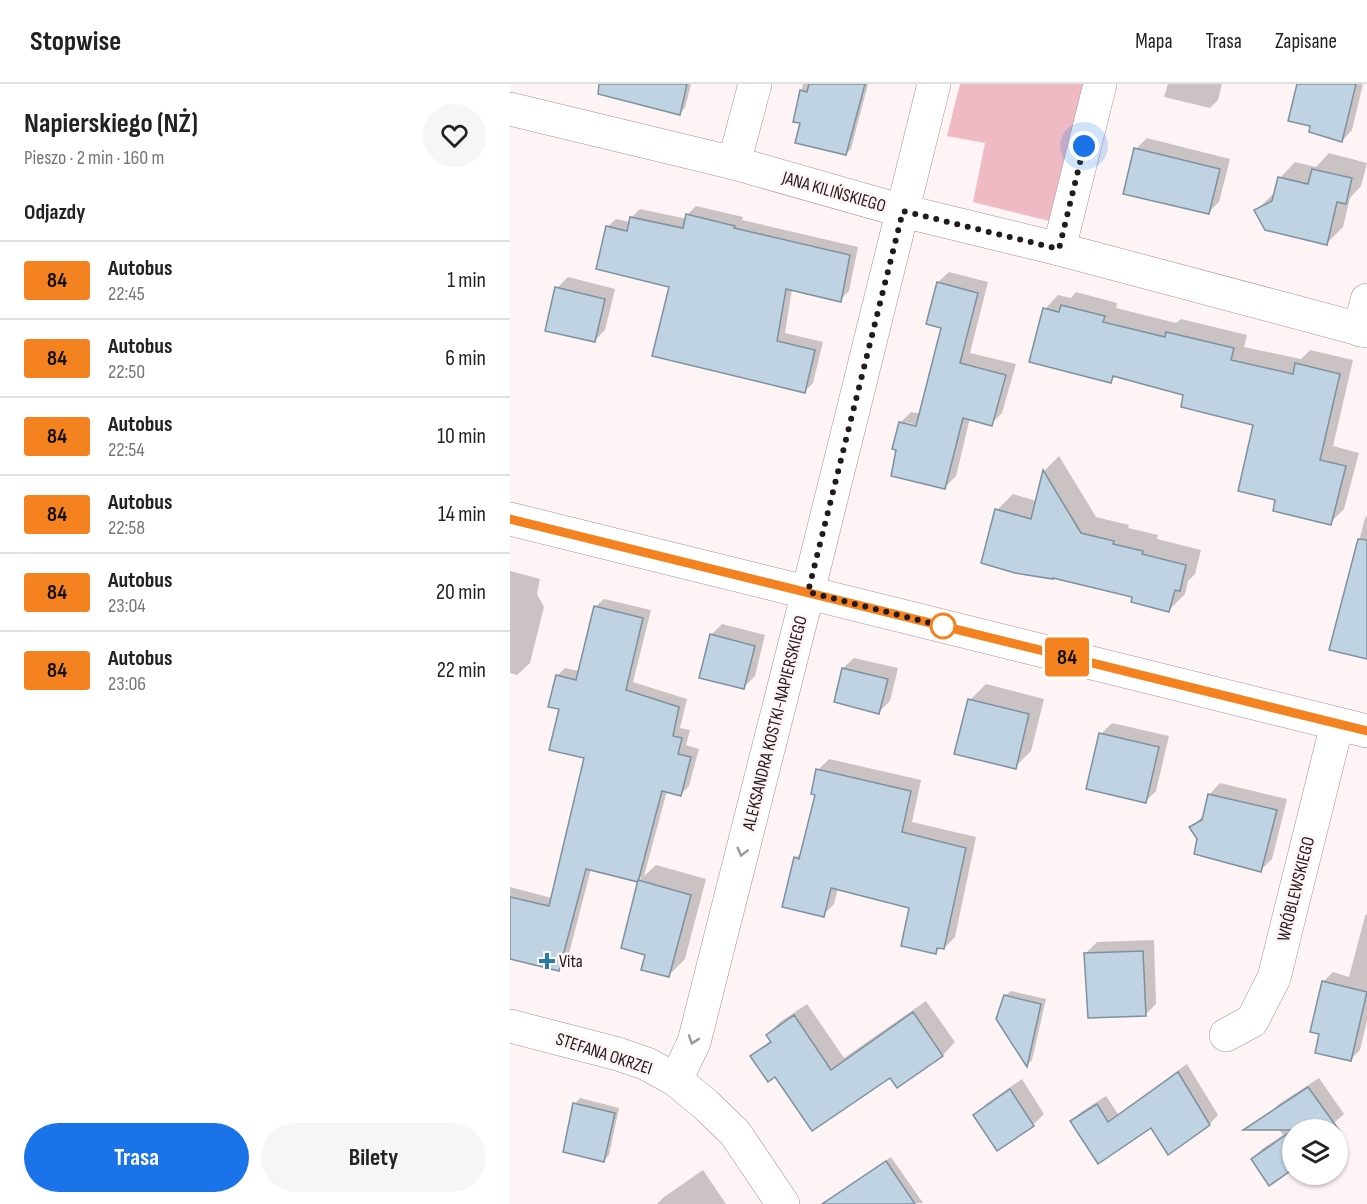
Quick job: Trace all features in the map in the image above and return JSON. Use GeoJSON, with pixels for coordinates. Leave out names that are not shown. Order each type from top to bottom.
{"type":"FeatureCollection","features":[{"type":"Feature","properties":{"kind":"street"},"geometry":{"type":"LineString","coordinates":[[734,164],[756,84]]}},
{"type":"Feature","properties":{"kind":"street","name":"ALEKSANDRA KOSTKI-NAPIERSKIEGO"},"geometry":{"type":"LineString","coordinates":[[676,1080],[694,1042],[934,84]]}},
{"type":"Feature","properties":{"kind":"street"},"geometry":{"type":"LineString","coordinates":[[1059,249],[1100,84]]}},
{"type":"Feature","properties":{"kind":"street","name":"JANA KILIŃSKIEGO"},"geometry":{"type":"LineString","coordinates":[[510,109],[734,164],[903,211],[1365,320]]}},
{"type":"Feature","properties":{"kind":"street"},"geometry":{"type":"LineString","coordinates":[[510,519],[1352,727]]}},
{"type":"Feature","properties":{"kind":"street","name":"WRÓBLEWSKIEGO"},"geometry":{"type":"LineString","coordinates":[[1226,1035],[1252,1021],[1274,978],[1352,727]]}},
{"type":"Feature","properties":{"kind":"street","name":"STEFANA OKRZEI"},"geometry":{"type":"LineString","coordinates":[[510,1026],[618,1054],[647,1064],[676,1080],[735,1133],[783,1204]]}},
{"type":"Feature","properties":{"kind":"shaded area"},"geometry":{"type":"Polygon","coordinates":[[[960,84],[1087,84],[1053,222],[973,202],[985,143],[947,136],[960,84]]]}},
{"type":"Feature","properties":{"kind":"building"},"geometry":{"type":"Polygon","coordinates":[[[599,84],[687,84],[680,115],[598,94],[599,84]]]}},
{"type":"Feature","properties":{"kind":"building"},"geometry":{"type":"Polygon","coordinates":[[[809,84],[865,84],[846,155],[795,143],[800,123],[793,122],[800,90],[807,92],[809,84]]]}},
{"type":"Feature","properties":{"kind":"building"},"geometry":{"type":"Polygon","coordinates":[[[1297,84],[1356,84],[1342,142],[1309,132],[1310,126],[1288,121],[1297,84]]]}},
{"type":"Feature","properties":{"kind":"building"},"geometry":{"type":"Polygon","coordinates":[[[1134,148],[1220,169],[1209,214],[1123,194],[1134,148]]]}},
{"type":"Feature","properties":{"kind":"building"},"geometry":{"type":"Polygon","coordinates":[[[1312,169],[1352,178],[1346,204],[1337,202],[1327,245],[1265,230],[1254,210],[1272,201],[1278,177],[1308,184],[1312,169]]]}},
{"type":"Feature","properties":{"kind":"building"},"geometry":{"type":"Polygon","coordinates":[[[686,214],[735,226],[734,228],[850,255],[841,302],[786,289],[777,341],[815,350],[805,393],[652,356],[669,287],[596,269],[606,226],[627,231],[630,217],[683,228],[686,214]]]}},
{"type":"Feature","properties":{"kind":"building"},"geometry":{"type":"Polygon","coordinates":[[[937,282],[978,293],[960,363],[1006,375],[992,426],[963,418],[945,489],[891,476],[896,450],[892,449],[899,422],[916,426],[941,328],[926,324],[937,282]]]}},
{"type":"Feature","properties":{"kind":"building"},"geometry":{"type":"Polygon","coordinates":[[[555,287],[605,299],[595,342],[545,331],[555,287]]]}},
{"type":"Feature","properties":{"kind":"building"},"geometry":{"type":"Polygon","coordinates":[[[1061,305],[1105,316],[1103,322],[1165,337],[1166,332],[1234,348],[1231,360],[1293,374],[1295,363],[1340,374],[1320,460],[1346,466],[1331,525],[1273,511],[1275,500],[1238,491],[1253,425],[1181,407],[1183,395],[1113,376],[1111,383],[1029,362],[1043,308],[1059,312],[1061,305]]]}},
{"type":"Feature","properties":{"kind":"building"},"geometry":{"type":"Polygon","coordinates":[[[1043,470],[1081,533],[1114,541],[1113,544],[1143,551],[1142,554],[1186,565],[1180,591],[1175,590],[1169,612],[1131,602],[1132,597],[1053,578],[1015,573],[981,563],[995,509],[1031,519],[1043,470]]]}},
{"type":"Feature","properties":{"kind":"building"},"geometry":{"type":"Polygon","coordinates":[[[1358,539],[1367,540],[1367,659],[1329,650],[1358,539]]]}},
{"type":"Feature","properties":{"kind":"building"},"geometry":{"type":"Polygon","coordinates":[[[594,606],[643,618],[626,690],[679,707],[673,736],[682,738],[678,754],[691,757],[681,796],[662,791],[638,882],[586,869],[559,971],[510,959],[510,897],[549,906],[584,758],[549,750],[559,709],[548,707],[556,675],[576,680],[594,606]]]}},
{"type":"Feature","properties":{"kind":"building"},"geometry":{"type":"Polygon","coordinates":[[[710,634],[755,646],[744,689],[699,678],[710,634]]]}},
{"type":"Feature","properties":{"kind":"building"},"geometry":{"type":"Polygon","coordinates":[[[842,668],[888,679],[879,714],[834,702],[842,668]]]}},
{"type":"Feature","properties":{"kind":"building"},"geometry":{"type":"Polygon","coordinates":[[[968,699],[1029,714],[1016,769],[954,754],[968,699]]]}},
{"type":"Feature","properties":{"kind":"building"},"geometry":{"type":"Polygon","coordinates":[[[1099,733],[1159,747],[1146,803],[1086,789],[1099,733]]]}},
{"type":"Feature","properties":{"kind":"building"},"geometry":{"type":"Polygon","coordinates":[[[816,769],[911,791],[902,832],[966,848],[944,949],[937,948],[936,954],[901,946],[909,908],[831,888],[824,917],[782,907],[794,857],[799,859],[815,795],[811,794],[816,769]]]}},
{"type":"Feature","properties":{"kind":"building"},"geometry":{"type":"Polygon","coordinates":[[[1208,794],[1277,810],[1261,872],[1194,854],[1197,839],[1189,827],[1202,820],[1208,794]]]}},
{"type":"Feature","properties":{"kind":"building"},"geometry":{"type":"Polygon","coordinates":[[[638,880],[691,895],[669,977],[641,970],[645,955],[621,948],[638,880]]]}},
{"type":"Feature","properties":{"kind":"building"},"geometry":{"type":"Polygon","coordinates":[[[1143,951],[1146,1016],[1088,1018],[1084,953],[1143,951]]]}},
{"type":"Feature","properties":{"kind":"building"},"geometry":{"type":"Polygon","coordinates":[[[1322,981],[1367,992],[1351,1061],[1315,1053],[1319,1034],[1310,1032],[1322,981]]]}},
{"type":"Feature","properties":{"kind":"building"},"geometry":{"type":"Polygon","coordinates":[[[1004,995],[1041,1004],[1027,1067],[996,1019],[1004,995]]]}},
{"type":"Feature","properties":{"kind":"building"},"geometry":{"type":"Polygon","coordinates":[[[913,1012],[943,1056],[897,1088],[890,1078],[812,1131],[775,1077],[768,1082],[750,1056],[771,1042],[766,1035],[794,1015],[831,1070],[913,1012]]]}},
{"type":"Feature","properties":{"kind":"building"},"geometry":{"type":"Polygon","coordinates":[[[1178,1072],[1210,1125],[1168,1155],[1151,1128],[1098,1164],[1070,1121],[1097,1104],[1108,1122],[1178,1072]]]}},
{"type":"Feature","properties":{"kind":"building"},"geometry":{"type":"Polygon","coordinates":[[[1308,1087],[1331,1119],[1282,1119],[1282,1130],[1243,1130],[1308,1087]]]}},
{"type":"Feature","properties":{"kind":"building"},"geometry":{"type":"Polygon","coordinates":[[[1010,1089],[1034,1126],[997,1151],[973,1115],[1010,1089]]]}},
{"type":"Feature","properties":{"kind":"building"},"geometry":{"type":"Polygon","coordinates":[[[573,1103],[615,1113],[604,1162],[563,1152],[573,1103]]]}},
{"type":"Feature","properties":{"kind":"building"},"geometry":{"type":"Polygon","coordinates":[[[1282,1138],[1282,1177],[1269,1186],[1251,1159],[1282,1138]]]}},
{"type":"Feature","properties":{"kind":"building"},"geometry":{"type":"Polygon","coordinates":[[[886,1161],[915,1204],[822,1204],[886,1161]]]}},
{"type":"Feature","properties":{"kind":"bus line","name":"84"},"geometry":{"type":"LineString","coordinates":[[510,519],[1367,731]]}},
{"type":"Feature","properties":{"kind":"place","name":"Vita"},"geometry":{"type":"Point","coordinates":[547,961]}},
{"type":"Feature","properties":{"kind":"route"},"geometry":{"type":"LineString","coordinates":[[943,626],[946,627],[808,592],[903,211],[1059,249],[1084,146]]}}]}
